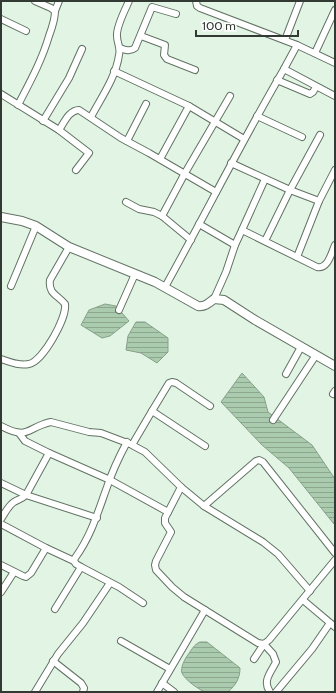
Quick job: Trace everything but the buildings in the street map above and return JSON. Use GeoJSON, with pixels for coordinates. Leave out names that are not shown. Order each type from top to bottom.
{"type":"FeatureCollection","features":[{"type":"Feature","properties":{"kind":"street"},"geometry":{"type":"LineString","coordinates":[[35,1],[55,11]]}},
{"type":"Feature","properties":{"kind":"street"},"geometry":{"type":"LineString","coordinates":[[18,105],[35,74],[43,54],[59,1]]}},
{"type":"Feature","properties":{"kind":"street"},"geometry":{"type":"LineString","coordinates":[[91,117],[114,71],[120,54],[117,30],[129,1]]}},
{"type":"Feature","properties":{"kind":"street"},"geometry":{"type":"LineString","coordinates":[[196,1],[197,6],[200,8],[285,40],[335,63]]}},
{"type":"Feature","properties":{"kind":"street"},"geometry":{"type":"LineString","coordinates":[[285,40],[300,1]]}},
{"type":"Feature","properties":{"kind":"street"},"geometry":{"type":"LineString","coordinates":[[120,48],[132,50],[138,44],[152,7],[176,14]]}},
{"type":"Feature","properties":{"kind":"street"},"geometry":{"type":"LineString","coordinates":[[315,53],[335,10]]}},
{"type":"Feature","properties":{"kind":"street"},"geometry":{"type":"LineString","coordinates":[[1,19],[26,31]]}},
{"type":"Feature","properties":{"kind":"street"},"geometry":{"type":"LineString","coordinates":[[140,36],[165,45],[164,55],[167,59],[195,70]]}},
{"type":"Feature","properties":{"kind":"street"},"geometry":{"type":"LineString","coordinates":[[165,287],[256,116],[297,45]]}},
{"type":"Feature","properties":{"kind":"street"},"geometry":{"type":"LineString","coordinates":[[43,121],[69,78],[82,49]]}},
{"type":"Feature","properties":{"kind":"street"},"geometry":{"type":"LineString","coordinates":[[284,69],[335,96]]}},
{"type":"Feature","properties":{"kind":"street"},"geometry":{"type":"LineString","coordinates":[[114,71],[189,106],[244,139]]}},
{"type":"Feature","properties":{"kind":"street"},"geometry":{"type":"LineString","coordinates":[[278,80],[310,94],[316,86]]}},
{"type":"Feature","properties":{"kind":"street"},"geometry":{"type":"LineString","coordinates":[[1,94],[59,130],[89,152],[76,170]]}},
{"type":"Feature","properties":{"kind":"street"},"geometry":{"type":"LineString","coordinates":[[162,216],[184,173],[230,96]]}},
{"type":"Feature","properties":{"kind":"street"},"geometry":{"type":"LineString","coordinates":[[127,141],[146,104]]}},
{"type":"Feature","properties":{"kind":"street"},"geometry":{"type":"LineString","coordinates":[[160,159],[189,106]]}},
{"type":"Feature","properties":{"kind":"street"},"geometry":{"type":"LineString","coordinates":[[59,130],[72,112],[79,110],[127,141],[216,192]]}},
{"type":"Feature","properties":{"kind":"street"},"geometry":{"type":"LineString","coordinates":[[256,116],[302,137]]}},
{"type":"Feature","properties":{"kind":"street"},"geometry":{"type":"LineString","coordinates":[[265,241],[290,190],[320,135]]}},
{"type":"Feature","properties":{"kind":"street"},"geometry":{"type":"LineString","coordinates":[[232,163],[290,190],[319,201]]}},
{"type":"Feature","properties":{"kind":"street"},"geometry":{"type":"LineString","coordinates":[[297,257],[319,201],[335,170]]}},
{"type":"Feature","properties":{"kind":"street"},"geometry":{"type":"LineString","coordinates":[[1,217],[22,221],[36,226],[69,247],[165,287],[198,306],[202,306],[214,299],[226,272],[235,245],[265,179]]}},
{"type":"Feature","properties":{"kind":"street"},"geometry":{"type":"LineString","coordinates":[[126,202],[139,209],[154,212],[162,216],[191,240]]}},
{"type":"Feature","properties":{"kind":"street"},"geometry":{"type":"LineString","coordinates":[[199,224],[235,245]]}},
{"type":"Feature","properties":{"kind":"street"},"geometry":{"type":"LineString","coordinates":[[11,286],[36,226]]}},
{"type":"Feature","properties":{"kind":"street"},"geometry":{"type":"LineString","coordinates":[[242,230],[317,267],[322,268],[325,266],[335,245]]}},
{"type":"Feature","properties":{"kind":"street"},"geometry":{"type":"LineString","coordinates":[[1,358],[22,365],[30,364],[43,354],[58,329],[65,312],[65,304],[51,291],[49,286],[50,280],[69,247]]}},
{"type":"Feature","properties":{"kind":"street"},"geometry":{"type":"LineString","coordinates":[[119,310],[135,274]]}},
{"type":"Feature","properties":{"kind":"street"},"geometry":{"type":"LineString","coordinates":[[214,299],[224,300],[335,366]]}},
{"type":"Feature","properties":{"kind":"street"},"geometry":{"type":"LineString","coordinates":[[286,374],[301,347]]}},
{"type":"Feature","properties":{"kind":"street"},"geometry":{"type":"LineString","coordinates":[[273,420],[316,355]]}},
{"type":"Feature","properties":{"kind":"street"},"geometry":{"type":"LineString","coordinates":[[74,561],[90,534],[97,518],[118,460],[152,411],[169,383],[176,383],[210,406]]}},
{"type":"Feature","properties":{"kind":"street"},"geometry":{"type":"LineString","coordinates":[[152,411],[205,446]]}},
{"type":"Feature","properties":{"kind":"street"},"geometry":{"type":"LineString","coordinates":[[1,426],[19,433],[29,432],[45,423],[51,422],[89,432],[101,433],[130,444],[145,452],[181,487],[204,506],[262,542],[278,554],[310,591]]}},
{"type":"Feature","properties":{"kind":"street"},"geometry":{"type":"LineString","coordinates":[[19,433],[25,440],[49,453],[110,480],[168,512]]}},
{"type":"Feature","properties":{"kind":"street"},"geometry":{"type":"LineString","coordinates":[[1,519],[10,505],[26,495],[49,453]]}},
{"type":"Feature","properties":{"kind":"street"},"geometry":{"type":"LineString","coordinates":[[204,506],[259,460],[263,462],[335,553]]}},
{"type":"Feature","properties":{"kind":"street"},"geometry":{"type":"LineString","coordinates":[[1,483],[26,495],[97,518]]}},
{"type":"Feature","properties":{"kind":"street"},"geometry":{"type":"LineString","coordinates":[[181,487],[165,518],[165,523],[170,529],[171,535],[156,561],[156,570],[184,597],[258,643],[264,644],[273,654],[276,662],[266,680],[267,688],[270,692]]}},
{"type":"Feature","properties":{"kind":"street"},"geometry":{"type":"LineString","coordinates":[[1,524],[74,561],[76,564],[143,603]]}},
{"type":"Feature","properties":{"kind":"street"},"geometry":{"type":"LineString","coordinates":[[1,566],[23,576],[29,576],[46,548]]}},
{"type":"Feature","properties":{"kind":"street"},"geometry":{"type":"LineString","coordinates":[[254,659],[264,644],[303,600],[335,560]]}},
{"type":"Feature","properties":{"kind":"street"},"geometry":{"type":"LineString","coordinates":[[55,609],[81,567]]}},
{"type":"Feature","properties":{"kind":"street"},"geometry":{"type":"LineString","coordinates":[[1,592],[14,572]]}},
{"type":"Feature","properties":{"kind":"street"},"geometry":{"type":"LineString","coordinates":[[35,692],[53,661],[83,623],[110,583]]}},
{"type":"Feature","properties":{"kind":"street"},"geometry":{"type":"LineString","coordinates":[[276,692],[333,625],[303,600]]}},
{"type":"Feature","properties":{"kind":"street"},"geometry":{"type":"LineString","coordinates":[[157,692],[205,610]]}},
{"type":"Feature","properties":{"kind":"street"},"geometry":{"type":"LineString","coordinates":[[121,640],[170,669]]}},
{"type":"Feature","properties":{"kind":"street"},"geometry":{"type":"LineString","coordinates":[[53,661],[81,683],[84,688],[83,692]]}},
{"type":"Feature","properties":{"kind":"street"},"geometry":{"type":"LineString","coordinates":[[162,683],[174,692]]}},
{"type":"Feature","properties":{"kind":"shaded area"},"geometry":{"type":"Polygon","coordinates":[[[105,304],[116,306],[129,321],[110,336],[102,338],[81,325],[89,310],[105,304]]]}},
{"type":"Feature","properties":{"kind":"shaded area"},"geometry":{"type":"Polygon","coordinates":[[[136,322],[145,322],[168,338],[168,352],[157,363],[141,353],[126,350],[128,336],[136,322]]]}},
{"type":"Feature","properties":{"kind":"shaded area"},"geometry":{"type":"Polygon","coordinates":[[[242,373],[264,397],[268,412],[312,445],[335,479],[335,524],[289,468],[262,445],[221,402],[242,373]]]}},
{"type":"Feature","properties":{"kind":"shaded area"},"geometry":{"type":"Polygon","coordinates":[[[200,642],[207,642],[240,668],[237,681],[228,692],[203,691],[192,684],[183,675],[182,669],[184,661],[194,646],[200,642]]]}}]}
